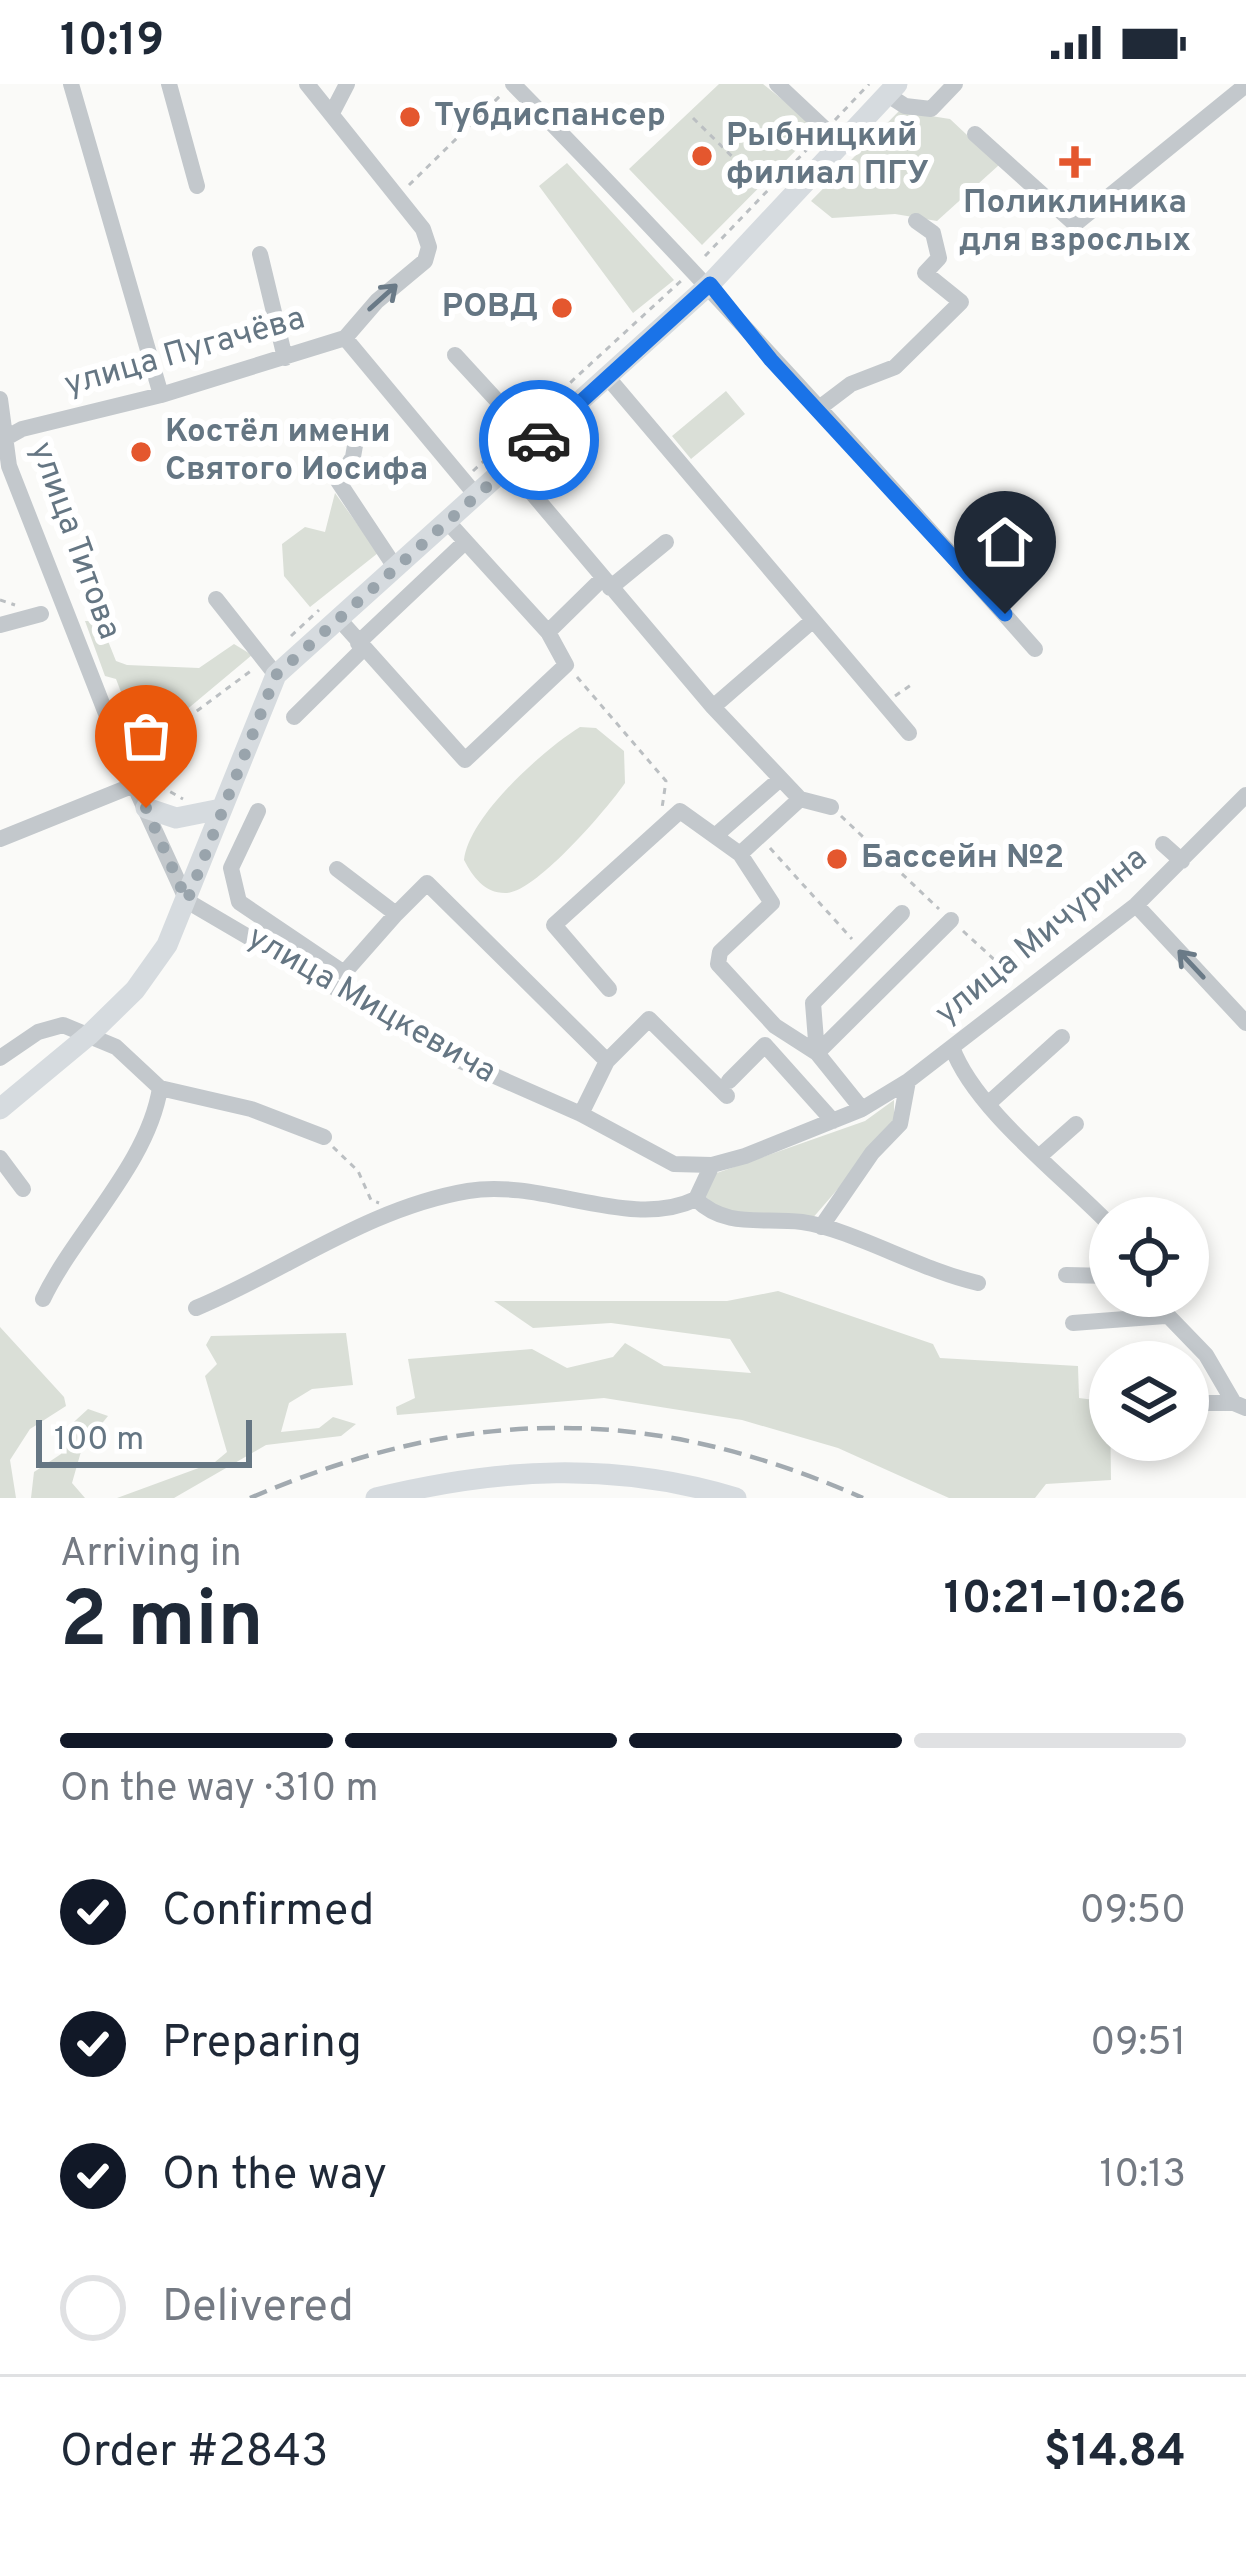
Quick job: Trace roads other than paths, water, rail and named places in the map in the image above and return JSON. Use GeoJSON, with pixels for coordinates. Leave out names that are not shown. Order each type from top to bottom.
{"type":"FeatureCollection","features":[{"type":"Feature","properties":{"kind":"main road"},"geometry":{"type":"LineString","coordinates":[[0,1109],[89,1035],[135,989],[167,946],[204,857],[270,668],[332,611],[395,567],[446,520],[469,487],[510,467],[529,435],[609,379],[710,284],[833,137],[885,88]]}},
{"type":"Feature","properties":{"kind":"main road"},"geometry":{"type":"LineString","coordinates":[[146,808],[176,818],[221,809]]}},
{"type":"Feature","properties":{"kind":"main road"},"geometry":{"type":"LineString","coordinates":[[376,1498],[485,1474],[546,1469],[651,1478],[736,1498]]}},
{"type":"Feature","properties":{"kind":"street"},"geometry":{"type":"LineString","coordinates":[[70,84],[161,395]]}},
{"type":"Feature","properties":{"kind":"street"},"geometry":{"type":"LineString","coordinates":[[169,84],[197,186]]}},
{"type":"Feature","properties":{"kind":"street"},"geometry":{"type":"LineString","coordinates":[[307,84],[333,111],[347,84]]}},
{"type":"Feature","properties":{"kind":"street"},"geometry":{"type":"LineString","coordinates":[[513,84],[710,284],[1035,649]]}},
{"type":"Feature","properties":{"kind":"street"},"geometry":{"type":"LineString","coordinates":[[885,88],[905,106],[932,109],[955,84]]}},
{"type":"Feature","properties":{"kind":"street"},"geometry":{"type":"LineString","coordinates":[[790,88],[833,137]]}},
{"type":"Feature","properties":{"kind":"street"},"geometry":{"type":"LineString","coordinates":[[975,134],[1075,224],[1241,88]]}},
{"type":"Feature","properties":{"kind":"street","name":"улица Пугачёва"},"geometry":{"type":"LineString","coordinates":[[4,439],[22,429],[161,395],[345,338],[376,301],[425,262],[429,247],[423,230],[333,111]]}},
{"type":"Feature","properties":{"kind":"street"},"geometry":{"type":"LineString","coordinates":[[818,410],[851,384],[895,367],[961,302],[925,274],[939,258],[932,233],[916,221]]}},
{"type":"Feature","properties":{"kind":"street"},"geometry":{"type":"LineString","coordinates":[[260,254],[285,358]]}},
{"type":"Feature","properties":{"kind":"street"},"geometry":{"type":"LineString","coordinates":[[345,338],[469,487]]}},
{"type":"Feature","properties":{"kind":"street"},"geometry":{"type":"LineString","coordinates":[[455,355],[529,435]]}},
{"type":"Feature","properties":{"kind":"street"},"geometry":{"type":"LineString","coordinates":[[609,379],[909,733]]}},
{"type":"Feature","properties":{"kind":"street","name":"улица Титова"},"geometry":{"type":"LineString","coordinates":[[0,401],[4,439],[134,785],[187,901]]}},
{"type":"Feature","properties":{"kind":"street"},"geometry":{"type":"LineString","coordinates":[[357,434],[353,457],[338,481],[395,567]]}},
{"type":"Feature","properties":{"kind":"street"},"geometry":{"type":"LineString","coordinates":[[510,467],[779,780],[800,799],[831,807]]}},
{"type":"Feature","properties":{"kind":"street"},"geometry":{"type":"LineString","coordinates":[[332,611],[465,760],[566,665],[548,632],[446,520]]}},
{"type":"Feature","properties":{"kind":"street"},"geometry":{"type":"LineString","coordinates":[[294,717],[465,542]]}},
{"type":"Feature","properties":{"kind":"street"},"geometry":{"type":"LineString","coordinates":[[548,632],[606,583],[666,542]]}},
{"type":"Feature","properties":{"kind":"street"},"geometry":{"type":"LineString","coordinates":[[216,599],[270,668]]}},
{"type":"Feature","properties":{"kind":"street"},"geometry":{"type":"LineString","coordinates":[[0,625],[41,614]]}},
{"type":"Feature","properties":{"kind":"street"},"geometry":{"type":"LineString","coordinates":[[713,707],[811,622]]}},
{"type":"Feature","properties":{"kind":"street"},"geometry":{"type":"LineString","coordinates":[[715,836],[779,780]]}},
{"type":"Feature","properties":{"kind":"street"},"geometry":{"type":"LineString","coordinates":[[0,839],[134,785]]}},
{"type":"Feature","properties":{"kind":"street","name":"улица Мичурина"},"geometry":{"type":"LineString","coordinates":[[862,1109],[908,1081],[1136,905],[1246,795]]}},
{"type":"Feature","properties":{"kind":"street"},"geometry":{"type":"LineString","coordinates":[[740,854],[800,799]]}},
{"type":"Feature","properties":{"kind":"street"},"geometry":{"type":"LineString","coordinates":[[258,811],[230,868],[239,902],[344,973],[427,883],[607,1061]]}},
{"type":"Feature","properties":{"kind":"street"},"geometry":{"type":"LineString","coordinates":[[196,1308],[348,1231],[466,1191],[505,1186],[654,1211],[696,1199],[712,1165],[862,1109],[817,1052],[775,1026],[718,964],[719,952],[772,903],[740,854],[680,811],[554,925],[609,989]]}},
{"type":"Feature","properties":{"kind":"street"},"geometry":{"type":"LineString","coordinates":[[1163,844],[1182,861]]}},
{"type":"Feature","properties":{"kind":"street"},"geometry":{"type":"LineString","coordinates":[[204,857],[230,868]]}},
{"type":"Feature","properties":{"kind":"street"},"geometry":{"type":"LineString","coordinates":[[337,869],[396,914]]}},
{"type":"Feature","properties":{"kind":"street","name":"улица Мицкевича"},"geometry":{"type":"LineString","coordinates":[[187,901],[456,1060],[580,1114],[674,1164],[712,1165]]}},
{"type":"Feature","properties":{"kind":"street"},"geometry":{"type":"LineString","coordinates":[[1136,905],[1246,1023]]}},
{"type":"Feature","properties":{"kind":"street"},"geometry":{"type":"LineString","coordinates":[[817,1052],[813,1004],[902,914]]}},
{"type":"Feature","properties":{"kind":"street"},"geometry":{"type":"LineString","coordinates":[[817,1052],[951,920]]}},
{"type":"Feature","properties":{"kind":"street"},"geometry":{"type":"LineString","coordinates":[[580,1114],[607,1061],[649,1019],[728,1088],[765,1045],[832,1121]]}},
{"type":"Feature","properties":{"kind":"street"},"geometry":{"type":"LineString","coordinates":[[0,1058],[52,1026],[89,1035],[116,1047],[160,1088],[251,1109],[324,1137]]}},
{"type":"Feature","properties":{"kind":"street"},"geometry":{"type":"LineString","coordinates":[[989,1102],[1062,1037]]}},
{"type":"Feature","properties":{"kind":"street"},"geometry":{"type":"LineString","coordinates":[[952,1047],[964,1073],[989,1102],[1089,1204]]}},
{"type":"Feature","properties":{"kind":"street"},"geometry":{"type":"LineString","coordinates":[[821,1227],[872,1153],[900,1124],[908,1081]]}},
{"type":"Feature","properties":{"kind":"street"},"geometry":{"type":"LineString","coordinates":[[43,1299],[57,1269],[118,1182],[160,1088]]}},
{"type":"Feature","properties":{"kind":"street"},"geometry":{"type":"LineString","coordinates":[[1041,1155],[1076,1124]]}},
{"type":"Feature","properties":{"kind":"street"},"geometry":{"type":"LineString","coordinates":[[0,1158],[23,1189]]}},
{"type":"Feature","properties":{"kind":"street"},"geometry":{"type":"LineString","coordinates":[[696,1199],[728,1220],[821,1227],[929,1272],[978,1283]]}},
{"type":"Feature","properties":{"kind":"street"},"geometry":{"type":"LineString","coordinates":[[1066,1274],[1089,1275]]}},
{"type":"Feature","properties":{"kind":"street"},"geometry":{"type":"LineString","coordinates":[[1073,1323],[1152,1317]]}},
{"type":"Feature","properties":{"kind":"street"},"geometry":{"type":"LineString","coordinates":[[1166,1317],[1206,1355],[1240,1406]]}},
{"type":"Feature","properties":{"kind":"street"},"geometry":{"type":"LineString","coordinates":[[1209,1404],[1240,1406]]}},
{"type":"Feature","properties":{"kind":"railway"},"geometry":{"type":"LineString","coordinates":[[250,1498],[406,1446],[482,1433],[557,1428],[631,1432],[707,1445],[784,1467],[863,1498]]}},
{"type":"Feature","properties":{"kind":"place","name":"Тубдиспансер"},"geometry":{"type":"Point","coordinates":[410,117]}},
{"type":"Feature","properties":{"kind":"place","name":"Рыбницкий филиал ПГУ"},"geometry":{"type":"Point","coordinates":[702,156]}},
{"type":"Feature","properties":{"kind":"place","name":"Поликлиника для взрослых"},"geometry":{"type":"Point","coordinates":[1075,162]}},
{"type":"Feature","properties":{"kind":"place","name":"РОВД"},"geometry":{"type":"Point","coordinates":[562,308]}},
{"type":"Feature","properties":{"kind":"place","name":"Костёл имени Святого Иосифа"},"geometry":{"type":"Point","coordinates":[141,452]}},
{"type":"Feature","properties":{"kind":"place","name":"Бассейн №2"},"geometry":{"type":"Point","coordinates":[837,859]}}]}
